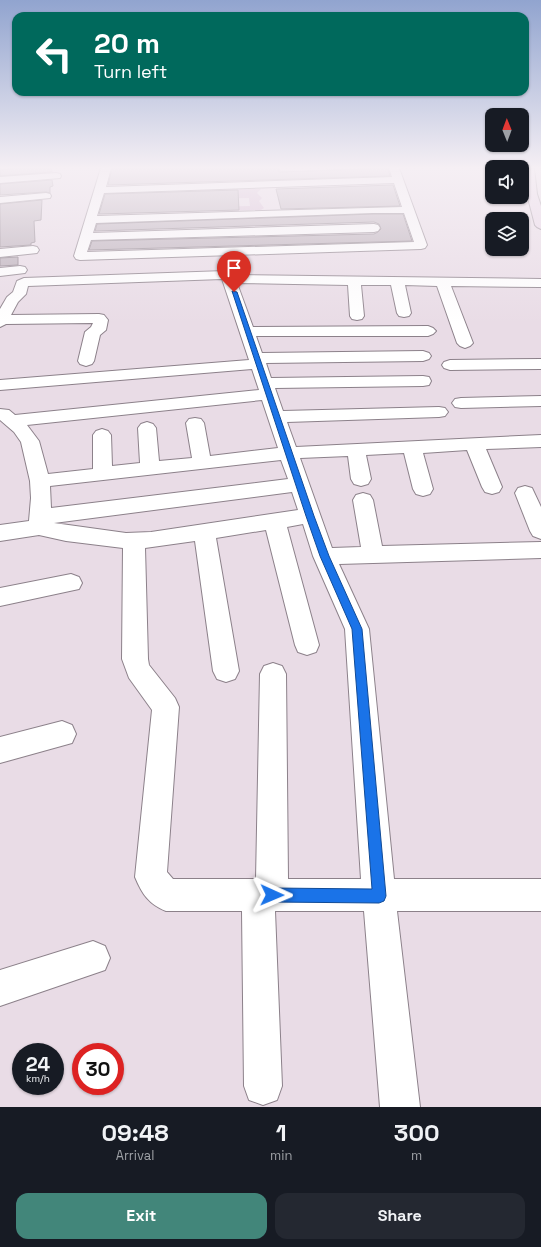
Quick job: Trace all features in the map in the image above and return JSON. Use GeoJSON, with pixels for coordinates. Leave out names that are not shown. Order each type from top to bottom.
{"type":"FeatureCollection","features":[{"type":"Feature","properties":{"kind":"street"},"geometry":{"type":"LineString","coordinates":[[91,220],[80,256],[421,245],[412,220]]}},
{"type":"Feature","properties":{"kind":"street"},"geometry":{"type":"LineString","coordinates":[[181,252],[183,220]]}},
{"type":"Feature","properties":{"kind":"street"},"geometry":{"type":"LineString","coordinates":[[277,220],[282,249]]}},
{"type":"Feature","properties":{"kind":"street"},"geometry":{"type":"LineString","coordinates":[[371,220],[380,247]]}},
{"type":"Feature","properties":{"kind":"street"},"geometry":{"type":"LineString","coordinates":[[86,237],[374,228]]}},
{"type":"Feature","properties":{"kind":"street"},"geometry":{"type":"LineString","coordinates":[[0,253],[33,250]]}},
{"type":"Feature","properties":{"kind":"street"},"geometry":{"type":"LineString","coordinates":[[0,272],[20,270]]}},
{"type":"Feature","properties":{"kind":"street"},"geometry":{"type":"LineString","coordinates":[[46,333],[93,332],[98,330],[101,320],[99,318],[1,321],[12,300],[19,294],[24,282],[225,275],[229,279],[324,556],[357,629],[379,896],[400,1107]]}},
{"type":"Feature","properties":{"kind":"street"},"geometry":{"type":"LineString","coordinates":[[229,279],[541,283]]}},
{"type":"Feature","properties":{"kind":"street"},"geometry":{"type":"LineString","coordinates":[[354,280],[357,316]]}},
{"type":"Feature","properties":{"kind":"street"},"geometry":{"type":"LineString","coordinates":[[397,280],[404,313]]}},
{"type":"Feature","properties":{"kind":"street"},"geometry":{"type":"LineString","coordinates":[[442,281],[465,343]]}},
{"type":"Feature","properties":{"kind":"street"},"geometry":{"type":"LineString","coordinates":[[248,332],[428,331]]}},
{"type":"Feature","properties":{"kind":"street"},"geometry":{"type":"LineString","coordinates":[[86,361],[93,332]]}},
{"type":"Feature","properties":{"kind":"street"},"geometry":{"type":"LineString","coordinates":[[0,385],[258,361],[423,356]]}},
{"type":"Feature","properties":{"kind":"street"},"geometry":{"type":"LineString","coordinates":[[450,365],[541,364]]}},
{"type":"Feature","properties":{"kind":"street"},"geometry":{"type":"LineString","coordinates":[[6,416],[267,389],[423,381]]}},
{"type":"Feature","properties":{"kind":"street"},"geometry":{"type":"LineString","coordinates":[[461,403],[541,401]]}},
{"type":"Feature","properties":{"kind":"street"},"geometry":{"type":"LineString","coordinates":[[277,417],[439,412]]}},
{"type":"Feature","properties":{"kind":"street"},"geometry":{"type":"LineString","coordinates":[[6,416],[20,428],[30,441],[40,481],[41,498],[39,522]]}},
{"type":"Feature","properties":{"kind":"street"},"geometry":{"type":"LineString","coordinates":[[195,423],[202,463]]}},
{"type":"Feature","properties":{"kind":"street"},"geometry":{"type":"LineString","coordinates":[[147,428],[150,468]]}},
{"type":"Feature","properties":{"kind":"street"},"geometry":{"type":"LineString","coordinates":[[102,435],[103,474]]}},
{"type":"Feature","properties":{"kind":"street"},"geometry":{"type":"LineString","coordinates":[[40,481],[289,453],[540,442]]}},
{"type":"Feature","properties":{"kind":"street"},"geometry":{"type":"LineString","coordinates":[[474,444],[492,487]]}},
{"type":"Feature","properties":{"kind":"street"},"geometry":{"type":"LineString","coordinates":[[412,447],[423,489]]}},
{"type":"Feature","properties":{"kind":"street"},"geometry":{"type":"LineString","coordinates":[[356,450],[361,479]]}},
{"type":"Feature","properties":{"kind":"street"},"geometry":{"type":"LineString","coordinates":[[0,534],[39,522],[299,484]]}},
{"type":"Feature","properties":{"kind":"street"},"geometry":{"type":"LineString","coordinates":[[525,493],[541,531]]}},
{"type":"Feature","properties":{"kind":"street"},"geometry":{"type":"LineString","coordinates":[[363,500],[373,555]]}},
{"type":"Feature","properties":{"kind":"street"},"geometry":{"type":"LineString","coordinates":[[39,522],[66,533],[126,542],[151,540],[310,516]]}},
{"type":"Feature","properties":{"kind":"street"},"geometry":{"type":"LineString","coordinates":[[275,522],[307,645]]}},
{"type":"Feature","properties":{"kind":"street"},"geometry":{"type":"LineString","coordinates":[[204,532],[226,671]]}},
{"type":"Feature","properties":{"kind":"street"},"geometry":{"type":"LineString","coordinates":[[134,541],[135,659],[138,670],[166,707],[151,877],[166,895],[541,895]]}},
{"type":"Feature","properties":{"kind":"street"},"geometry":{"type":"LineString","coordinates":[[324,556],[541,550]]}},
{"type":"Feature","properties":{"kind":"street"},"geometry":{"type":"LineString","coordinates":[[0,598],[70,583]]}},
{"type":"Feature","properties":{"kind":"street"},"geometry":{"type":"LineString","coordinates":[[263,1086],[265,895],[273,674]]}},
{"type":"Feature","properties":{"kind":"street"},"geometry":{"type":"LineString","coordinates":[[0,750],[62,734]]}},
{"type":"Feature","properties":{"kind":"street"},"geometry":{"type":"LineString","coordinates":[[0,988],[93,958]]}},
{"type":"Feature","properties":{"kind":"building"},"geometry":{"type":"Polygon","coordinates":[[[0,220],[41,220],[34,221],[35,242],[31,243],[31,245],[0,247],[0,220]]]}},
{"type":"Feature","properties":{"kind":"building"},"geometry":{"type":"Polygon","coordinates":[[[217,220],[405,220],[412,241],[89,250],[92,241],[374,234],[381,229],[379,224],[374,222],[95,231],[97,224],[217,220]]]}},
{"type":"Feature","properties":{"kind":"building"},"geometry":{"type":"Polygon","coordinates":[[[18,257],[18,265],[0,266],[0,258],[18,257]]]}},
{"type":"Feature","properties":{"kind":"route"},"geometry":{"type":"LineString","coordinates":[[234,292],[324,556],[357,629],[379,896],[272,895]]}}]}
